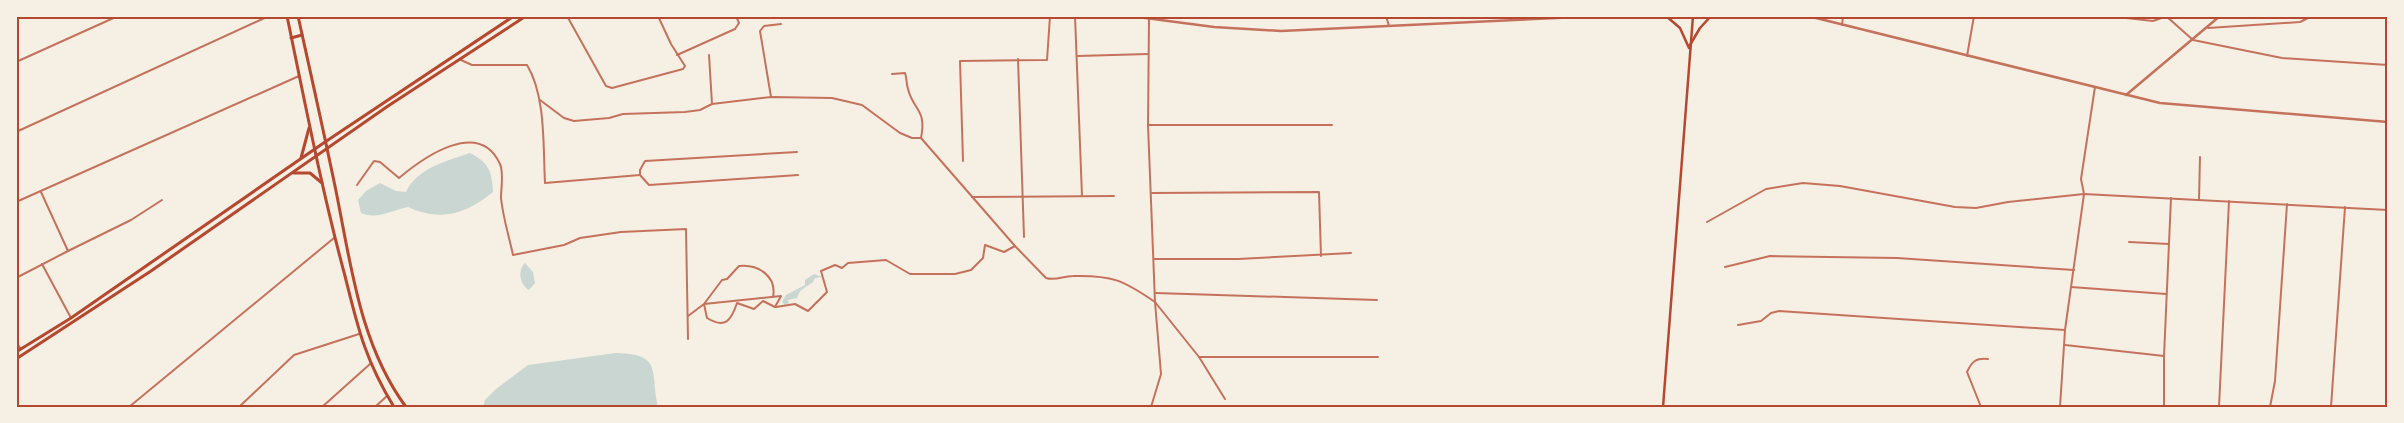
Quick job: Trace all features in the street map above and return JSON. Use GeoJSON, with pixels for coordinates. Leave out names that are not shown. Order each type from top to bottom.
{"type":"FeatureCollection","features":[{"type":"Feature","properties":{"kind":"main road"},"geometry":{"type":"LineString","coordinates":[[287,16],[334,238],[359,334],[370,364],[394,407]]}},
{"type":"Feature","properties":{"kind":"main road"},"geometry":{"type":"LineString","coordinates":[[298,16],[353,274],[370,340],[384,374],[406,407]]}},
{"type":"Feature","properties":{"kind":"main road"},"geometry":{"type":"LineString","coordinates":[[16,352],[71,318],[325,142],[514,16]]}},
{"type":"Feature","properties":{"kind":"main road"},"geometry":{"type":"LineString","coordinates":[[16,359],[76,321],[459,59],[526,16]]}},
{"type":"Feature","properties":{"kind":"main road"},"geometry":{"type":"LineString","coordinates":[[1666,16],[1680,28],[1690,48]]}},
{"type":"Feature","properties":{"kind":"main road"},"geometry":{"type":"LineString","coordinates":[[1663,407],[1693,16]]}},
{"type":"Feature","properties":{"kind":"main road"},"geometry":{"type":"LineString","coordinates":[[1690,48],[1700,28],[1711,16]]}},
{"type":"Feature","properties":{"kind":"main road"},"geometry":{"type":"LineString","coordinates":[[291,38],[302,35]]}},
{"type":"Feature","properties":{"kind":"main road"},"geometry":{"type":"LineString","coordinates":[[301,159],[310,125]]}},
{"type":"Feature","properties":{"kind":"main road"},"geometry":{"type":"LineString","coordinates":[[294,172],[310,173],[323,184]]}},
{"type":"Feature","properties":{"kind":"street"},"geometry":{"type":"LineString","coordinates":[[16,62],[118,16]]}},
{"type":"Feature","properties":{"kind":"street"},"geometry":{"type":"LineString","coordinates":[[16,132],[269,16]]}},
{"type":"Feature","properties":{"kind":"street"},"geometry":{"type":"LineString","coordinates":[[567,16],[606,86],[612,88],[684,69],[658,16]]}},
{"type":"Feature","properties":{"kind":"street"},"geometry":{"type":"LineString","coordinates":[[677,55],[735,29],[739,23],[736,16]]}},
{"type":"Feature","properties":{"kind":"street"},"geometry":{"type":"LineString","coordinates":[[963,161],[960,61],[1047,60],[1050,16]]}},
{"type":"Feature","properties":{"kind":"street"},"geometry":{"type":"LineString","coordinates":[[1075,16],[1082,196]]}},
{"type":"Feature","properties":{"kind":"street"},"geometry":{"type":"LineString","coordinates":[[1130,16],[1214,27],[1281,31],[1600,16]]}},
{"type":"Feature","properties":{"kind":"street"},"geometry":{"type":"LineString","coordinates":[[1386,16],[1389,26]]}},
{"type":"Feature","properties":{"kind":"street"},"geometry":{"type":"LineString","coordinates":[[1808,16],[2160,103],[2388,122]]}},
{"type":"Feature","properties":{"kind":"street"},"geometry":{"type":"LineString","coordinates":[[1842,25],[1843,16]]}},
{"type":"Feature","properties":{"kind":"street"},"geometry":{"type":"LineString","coordinates":[[1967,56],[1974,16]]}},
{"type":"Feature","properties":{"kind":"street"},"geometry":{"type":"LineString","coordinates":[[2108,16],[2153,21],[2166,16],[2193,40],[2282,58],[2388,65]]}},
{"type":"Feature","properties":{"kind":"street"},"geometry":{"type":"LineString","coordinates":[[2126,95],[2220,16]]}},
{"type":"Feature","properties":{"kind":"street"},"geometry":{"type":"LineString","coordinates":[[2208,28],[2300,22],[2312,16]]}},
{"type":"Feature","properties":{"kind":"street"},"geometry":{"type":"LineString","coordinates":[[1149,19],[1148,125],[1155,302],[1161,374],[1151,407]]}},
{"type":"Feature","properties":{"kind":"street"},"geometry":{"type":"LineString","coordinates":[[771,97],[760,31],[764,26],[781,24]]}},
{"type":"Feature","properties":{"kind":"street"},"geometry":{"type":"LineString","coordinates":[[1078,56],[1148,54]]}},
{"type":"Feature","properties":{"kind":"street"},"geometry":{"type":"LineString","coordinates":[[709,55],[712,104]]}},
{"type":"Feature","properties":{"kind":"street"},"geometry":{"type":"LineString","coordinates":[[459,59],[472,65],[527,65],[533,74],[540,100],[546,183],[640,175]]}},
{"type":"Feature","properties":{"kind":"street"},"geometry":{"type":"LineString","coordinates":[[1018,59],[1024,237]]}},
{"type":"Feature","properties":{"kind":"street"},"geometry":{"type":"LineString","coordinates":[[892,74],[905,73],[907,77],[908,91],[921,113],[921,138],[1015,246],[1046,278],[1053,280],[1069,276],[1102,275],[1130,286],[1155,302],[1198,358],[1225,399]]}},
{"type":"Feature","properties":{"kind":"street"},"geometry":{"type":"LineString","coordinates":[[16,202],[299,76]]}},
{"type":"Feature","properties":{"kind":"street"},"geometry":{"type":"LineString","coordinates":[[2060,407],[2065,330],[2084,194],[2081,179],[2095,87]]}},
{"type":"Feature","properties":{"kind":"street"},"geometry":{"type":"LineString","coordinates":[[540,100],[564,118],[574,121],[609,118],[623,114],[684,112],[700,110],[712,104],[771,97],[832,98],[862,106],[900,133],[912,138],[921,138]]}},
{"type":"Feature","properties":{"kind":"street"},"geometry":{"type":"LineString","coordinates":[[1148,125],[1332,125]]}},
{"type":"Feature","properties":{"kind":"street"},"geometry":{"type":"LineString","coordinates":[[357,185],[374,161],[380,162],[399,178],[436,151],[473,141],[490,149],[501,165],[501,199],[513,255],[564,245],[580,238],[621,232],[686,229],[688,338]]}},
{"type":"Feature","properties":{"kind":"street"},"geometry":{"type":"LineString","coordinates":[[797,152],[645,162],[640,170],[640,175],[649,185],[798,175]]}},
{"type":"Feature","properties":{"kind":"street"},"geometry":{"type":"LineString","coordinates":[[2199,200],[2200,157]]}},
{"type":"Feature","properties":{"kind":"street"},"geometry":{"type":"LineString","coordinates":[[1707,222],[1766,189],[1803,183],[1840,186],[1955,207],[1976,208],[2008,202],[2084,194],[2388,210]]}},
{"type":"Feature","properties":{"kind":"street"},"geometry":{"type":"LineString","coordinates":[[41,191],[68,251]]}},
{"type":"Feature","properties":{"kind":"street"},"geometry":{"type":"LineString","coordinates":[[1152,193],[1319,192],[1321,256]]}},
{"type":"Feature","properties":{"kind":"street"},"geometry":{"type":"LineString","coordinates":[[972,197],[1114,196]]}},
{"type":"Feature","properties":{"kind":"street"},"geometry":{"type":"LineString","coordinates":[[2164,407],[2164,356],[2171,198]]}},
{"type":"Feature","properties":{"kind":"street"},"geometry":{"type":"LineString","coordinates":[[16,278],[131,220],[162,200]]}},
{"type":"Feature","properties":{"kind":"street"},"geometry":{"type":"LineString","coordinates":[[2219,407],[2229,201]]}},
{"type":"Feature","properties":{"kind":"street"},"geometry":{"type":"LineString","coordinates":[[2270,407],[2275,381],[2287,204]]}},
{"type":"Feature","properties":{"kind":"street"},"geometry":{"type":"LineString","coordinates":[[2331,407],[2345,207]]}},
{"type":"Feature","properties":{"kind":"street"},"geometry":{"type":"LineString","coordinates":[[128,407],[334,238]]}},
{"type":"Feature","properties":{"kind":"street"},"geometry":{"type":"LineString","coordinates":[[2129,242],[2169,244]]}},
{"type":"Feature","properties":{"kind":"street"},"geometry":{"type":"LineString","coordinates":[[704,304],[706,318],[716,323],[727,322],[733,316],[737,303],[754,309],[763,301],[775,307],[795,304],[808,311],[827,292],[821,271],[835,265],[842,268],[848,263],[886,260],[910,274],[955,274],[971,270],[983,258],[985,245],[1004,252],[1015,246]]}},
{"type":"Feature","properties":{"kind":"street"},"geometry":{"type":"LineString","coordinates":[[1154,259],[1351,254]]}},
{"type":"Feature","properties":{"kind":"street"},"geometry":{"type":"LineString","coordinates":[[1725,267],[1770,256],[1897,258],[2074,270]]}},
{"type":"Feature","properties":{"kind":"street"},"geometry":{"type":"LineString","coordinates":[[42,264],[71,318]]}},
{"type":"Feature","properties":{"kind":"street"},"geometry":{"type":"LineString","coordinates":[[688,316],[704,304],[722,280],[727,279],[740,266],[749,265],[769,276],[774,284],[773,297]]}},
{"type":"Feature","properties":{"kind":"street"},"geometry":{"type":"LineString","coordinates":[[2071,287],[2167,294]]}},
{"type":"Feature","properties":{"kind":"street"},"geometry":{"type":"LineString","coordinates":[[1156,293],[1377,300]]}},
{"type":"Feature","properties":{"kind":"street"},"geometry":{"type":"LineString","coordinates":[[704,304],[780,296],[775,307]]}},
{"type":"Feature","properties":{"kind":"street"},"geometry":{"type":"LineString","coordinates":[[1738,325],[1761,321],[1779,311],[2065,330]]}},
{"type":"Feature","properties":{"kind":"street"},"geometry":{"type":"LineString","coordinates":[[239,407],[294,355],[359,334]]}},
{"type":"Feature","properties":{"kind":"street"},"geometry":{"type":"LineString","coordinates":[[16,342],[21,349]]}},
{"type":"Feature","properties":{"kind":"street"},"geometry":{"type":"LineString","coordinates":[[2065,345],[2164,356]]}},
{"type":"Feature","properties":{"kind":"street"},"geometry":{"type":"LineString","coordinates":[[1198,358],[1378,357]]}},
{"type":"Feature","properties":{"kind":"street"},"geometry":{"type":"LineString","coordinates":[[1981,407],[1967,372],[1971,363],[1979,358],[1988,359]]}},
{"type":"Feature","properties":{"kind":"street"},"geometry":{"type":"LineString","coordinates":[[322,407],[370,364]]}},
{"type":"Feature","properties":{"kind":"street"},"geometry":{"type":"LineString","coordinates":[[375,407],[387,396]]}},
{"type":"Feature","properties":{"kind":"street"},"geometry":{"type":"LineString","coordinates":[[2387,407],[2388,403]]}},
{"type":"Feature","properties":{"kind":"shaded area"},"geometry":{"type":"Polygon","coordinates":[[[470,153],[481,160],[488,168],[492,178],[493,192],[473,206],[442,215],[420,212],[408,207],[379,215],[361,213],[358,200],[366,191],[380,183],[396,191],[406,192],[417,177],[425,171],[470,153]]]}},
{"type":"Feature","properties":{"kind":"shaded area"},"geometry":{"type":"Polygon","coordinates":[[[525,263],[533,272],[535,283],[529,290],[523,285],[520,274],[525,263]]]}},
{"type":"Feature","properties":{"kind":"shaded area"},"geometry":{"type":"Polygon","coordinates":[[[814,274],[822,277],[815,278],[813,282],[800,291],[797,298],[788,300],[789,303],[785,305],[782,302],[786,295],[805,285],[805,280],[814,274]]]}},
{"type":"Feature","properties":{"kind":"shaded area"},"geometry":{"type":"Polygon","coordinates":[[[616,353],[631,354],[648,361],[654,374],[658,407],[483,407],[485,400],[496,389],[528,365],[616,353]]]}}]}
